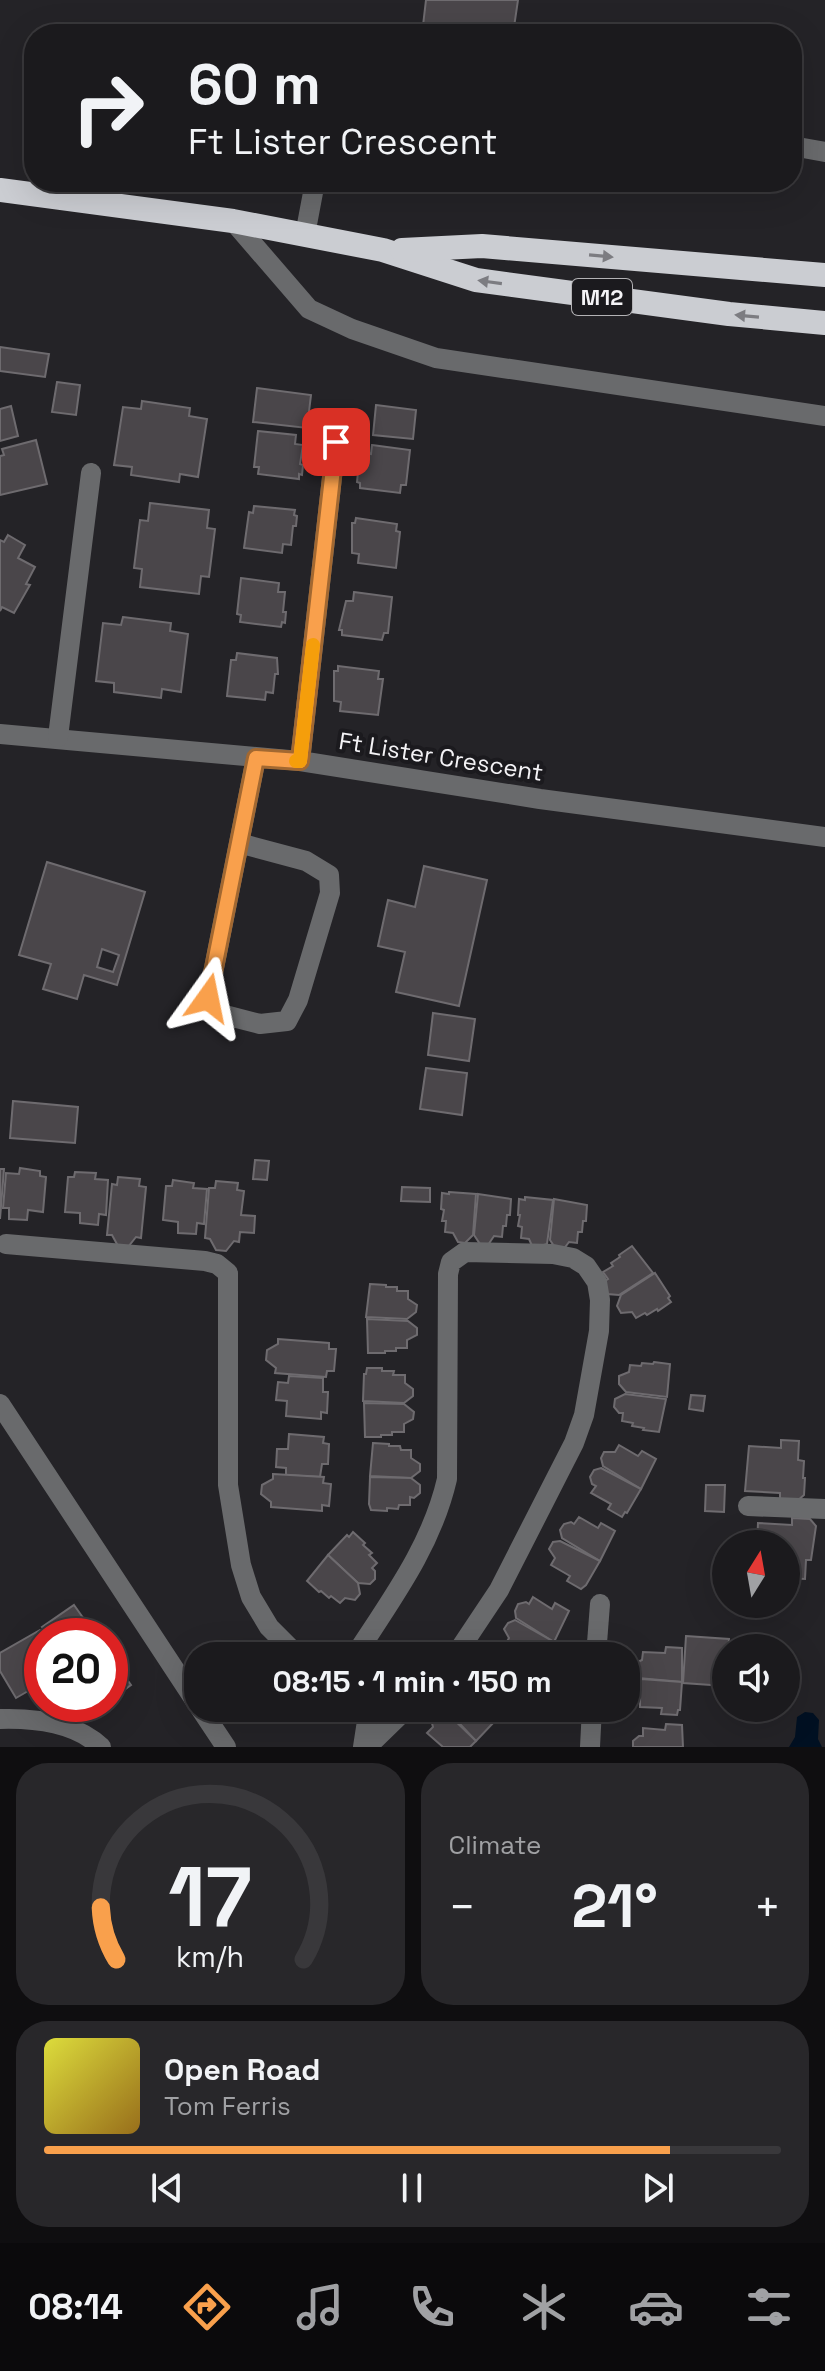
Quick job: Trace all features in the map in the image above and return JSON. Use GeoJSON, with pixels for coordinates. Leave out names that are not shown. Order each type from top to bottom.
{"type":"FeatureCollection","features":[{"type":"Feature","properties":{"kind":"highway","name":"M12"},"geometry":{"type":"LineString","coordinates":[[0,190],[233,221],[383,250],[476,280],[729,314],[825,323]]}},
{"type":"Feature","properties":{"kind":"highway","name":"M12"},"geometry":{"type":"LineString","coordinates":[[383,250],[482,246],[825,275]]}},
{"type":"Feature","properties":{"kind":"street"},"geometry":{"type":"LineString","coordinates":[[802,148],[825,152]]}},
{"type":"Feature","properties":{"kind":"street"},"geometry":{"type":"LineString","coordinates":[[305,235],[313,192]]}},
{"type":"Feature","properties":{"kind":"street"},"geometry":{"type":"LineString","coordinates":[[233,221],[309,309],[352,329],[436,358],[825,416]]}},
{"type":"Feature","properties":{"kind":"street"},"geometry":{"type":"LineString","coordinates":[[300,761],[336,442]]}},
{"type":"Feature","properties":{"kind":"street"},"geometry":{"type":"LineString","coordinates":[[58,737],[91,473]]}},
{"type":"Feature","properties":{"kind":"street","name":"Ft Lister Crescent"},"geometry":{"type":"LineString","coordinates":[[0,734],[300,761],[540,799],[825,837]]}},
{"type":"Feature","properties":{"kind":"street"},"geometry":{"type":"LineString","coordinates":[[239,843],[306,861],[329,875],[330,893],[298,1000],[287,1021],[260,1024],[221,1014],[208,998],[239,843],[256,758]]}},
{"type":"Feature","properties":{"kind":"street"},"geometry":{"type":"LineString","coordinates":[[6,1244],[205,1261],[224,1268],[228,1273],[228,1485],[241,1565],[251,1597],[269,1627],[284,1642]]}},
{"type":"Feature","properties":{"kind":"street"},"geometry":{"type":"LineString","coordinates":[[368,1642],[423,1545],[444,1491],[447,1459],[448,1274],[451,1262],[465,1252],[553,1254],[573,1258],[586,1266],[597,1282],[600,1300],[599,1331],[584,1415],[574,1443],[499,1590],[464,1642]]}},
{"type":"Feature","properties":{"kind":"street"},"geometry":{"type":"LineString","coordinates":[[0,1404],[184,1683]]}},
{"type":"Feature","properties":{"kind":"street"},"geometry":{"type":"LineString","coordinates":[[748,1506],[825,1509]]}},
{"type":"Feature","properties":{"kind":"street"},"geometry":{"type":"LineString","coordinates":[[597,1642],[600,1604]]}},
{"type":"Feature","properties":{"kind":"street"},"geometry":{"type":"LineString","coordinates":[[0,1719],[56,1724],[76,1730],[101,1747]]}},
{"type":"Feature","properties":{"kind":"street"},"geometry":{"type":"LineString","coordinates":[[207,1722],[218,1744]]}},
{"type":"Feature","properties":{"kind":"street"},"geometry":{"type":"LineString","coordinates":[[365,1747],[368,1722]]}},
{"type":"Feature","properties":{"kind":"street"},"geometry":{"type":"LineString","coordinates":[[365,1747],[392,1722]]}},
{"type":"Feature","properties":{"kind":"street"},"geometry":{"type":"LineString","coordinates":[[590,1747],[591,1722]]}},
{"type":"Feature","properties":{"kind":"water"},"geometry":{"type":"Polygon","coordinates":[[[813,1713],[819,1720],[818,1739],[822,1747],[789,1747],[795,1737],[800,1715],[813,1713]]]}},
{"type":"Feature","properties":{"kind":"building"},"geometry":{"type":"Polygon","coordinates":[[[426,0],[518,0],[514,24],[423,24],[426,0]]]}},
{"type":"Feature","properties":{"kind":"building"},"geometry":{"type":"Polygon","coordinates":[[[0,347],[49,354],[45,377],[0,371],[0,347]]]}},
{"type":"Feature","properties":{"kind":"building"},"geometry":{"type":"Polygon","coordinates":[[[57,382],[80,385],[76,415],[52,412],[57,382]]]}},
{"type":"Feature","properties":{"kind":"building"},"geometry":{"type":"Polygon","coordinates":[[[257,388],[311,395],[307,428],[253,422],[257,388]]]}},
{"type":"Feature","properties":{"kind":"building"},"geometry":{"type":"Polygon","coordinates":[[[142,401],[190,408],[189,416],[207,419],[198,477],[180,474],[179,482],[131,475],[132,467],[114,465],[123,407],[141,409],[142,401]]]}},
{"type":"Feature","properties":{"kind":"building"},"geometry":{"type":"Polygon","coordinates":[[[376,405],[416,410],[413,439],[373,435],[376,405]]]}},
{"type":"Feature","properties":{"kind":"building"},"geometry":{"type":"Polygon","coordinates":[[[11,406],[18,436],[0,441],[0,409],[11,406]]]}},
{"type":"Feature","properties":{"kind":"building"},"geometry":{"type":"Polygon","coordinates":[[[258,431],[296,435],[295,444],[303,445],[302,475],[299,474],[299,479],[258,474],[259,467],[254,467],[258,431]]]}},
{"type":"Feature","properties":{"kind":"building"},"geometry":{"type":"Polygon","coordinates":[[[36,440],[47,484],[0,495],[2,449],[36,440]]]}},
{"type":"Feature","properties":{"kind":"building"},"geometry":{"type":"Polygon","coordinates":[[[372,445],[410,450],[406,485],[401,485],[400,493],[360,488],[358,472],[361,472],[364,453],[371,454],[372,445]]]}},
{"type":"Feature","properties":{"kind":"building"},"geometry":{"type":"Polygon","coordinates":[[[150,503],[209,510],[207,528],[215,529],[209,577],[201,576],[199,594],[140,587],[142,569],[134,568],[140,520],[148,521],[150,503]]]}},
{"type":"Feature","properties":{"kind":"building"},"geometry":{"type":"Polygon","coordinates":[[[254,506],[295,510],[296,526],[293,526],[291,545],[283,544],[282,553],[244,548],[249,512],[253,513],[254,506]]]}},
{"type":"Feature","properties":{"kind":"building"},"geometry":{"type":"Polygon","coordinates":[[[356,518],[397,524],[396,531],[400,532],[396,568],[358,563],[359,554],[352,553],[352,523],[356,518]]]}},
{"type":"Feature","properties":{"kind":"building"},"geometry":{"type":"Polygon","coordinates":[[[8,535],[25,545],[18,558],[35,567],[26,584],[30,585],[14,613],[2,607],[0,611],[0,540],[4,542],[8,535]]]}},
{"type":"Feature","properties":{"kind":"building"},"geometry":{"type":"Polygon","coordinates":[[[241,578],[279,583],[278,592],[285,592],[283,612],[286,612],[285,623],[282,622],[281,627],[240,622],[241,615],[237,614],[241,578]]]}},
{"type":"Feature","properties":{"kind":"building"},"geometry":{"type":"Polygon","coordinates":[[[354,592],[392,597],[388,633],[384,633],[382,640],[342,635],[342,630],[339,630],[346,601],[353,601],[354,592]]]}},
{"type":"Feature","properties":{"kind":"building"},"geometry":{"type":"Polygon","coordinates":[[[123,617],[171,623],[170,631],[188,634],[181,692],[162,689],[161,698],[114,692],[114,683],[96,681],[103,623],[121,625],[123,617]]]}},
{"type":"Feature","properties":{"kind":"building"},"geometry":{"type":"Polygon","coordinates":[[[237,653],[277,658],[278,674],[275,674],[273,693],[266,692],[265,700],[227,696],[231,660],[236,660],[237,653]]]}},
{"type":"Feature","properties":{"kind":"building"},"geometry":{"type":"Polygon","coordinates":[[[338,666],[379,671],[378,679],[383,679],[378,715],[340,711],[341,702],[334,701],[334,671],[338,671],[338,666]]]}},
{"type":"Feature","properties":{"kind":"building"},"geometry":{"type":"Polygon","coordinates":[[[47,862],[145,892],[117,985],[84,975],[77,999],[43,989],[51,964],[19,955],[47,862]],[[102,949],[97,967],[113,972],[119,955],[102,949]]]}},
{"type":"Feature","properties":{"kind":"building"},"geometry":{"type":"Polygon","coordinates":[[[424,866],[487,880],[459,1006],[396,992],[405,952],[378,946],[388,900],[415,907],[424,866]]]}},
{"type":"Feature","properties":{"kind":"building"},"geometry":{"type":"Polygon","coordinates":[[[433,1013],[475,1019],[469,1061],[428,1055],[433,1013]]]}},
{"type":"Feature","properties":{"kind":"building"},"geometry":{"type":"Polygon","coordinates":[[[426,1068],[467,1073],[462,1115],[420,1109],[426,1068]]]}},
{"type":"Feature","properties":{"kind":"building"},"geometry":{"type":"Polygon","coordinates":[[[13,1101],[78,1107],[75,1143],[10,1138],[13,1101]]]}},
{"type":"Feature","properties":{"kind":"building"},"geometry":{"type":"Polygon","coordinates":[[[255,1160],[269,1161],[267,1180],[253,1179],[255,1160]]]}},
{"type":"Feature","properties":{"kind":"building"},"geometry":{"type":"Polygon","coordinates":[[[20,1168],[40,1171],[40,1176],[46,1177],[43,1212],[28,1210],[27,1220],[9,1219],[9,1208],[3,1208],[6,1173],[19,1174],[20,1168]]]}},
{"type":"Feature","properties":{"kind":"building"},"geometry":{"type":"Polygon","coordinates":[[[0,1169],[4,1169],[0,1219],[0,1169]]]}},
{"type":"Feature","properties":{"kind":"building"},"geometry":{"type":"Polygon","coordinates":[[[75,1172],[96,1173],[95,1179],[108,1180],[106,1215],[99,1214],[98,1225],[80,1223],[80,1213],[65,1212],[68,1177],[74,1177],[75,1172]]]}},
{"type":"Feature","properties":{"kind":"building"},"geometry":{"type":"Polygon","coordinates":[[[118,1177],[140,1179],[139,1186],[146,1187],[141,1238],[136,1237],[128,1247],[118,1246],[112,1235],[107,1235],[112,1184],[117,1185],[118,1177]]]}},
{"type":"Feature","properties":{"kind":"building"},"geometry":{"type":"Polygon","coordinates":[[[173,1180],[194,1183],[193,1188],[207,1189],[204,1224],[197,1223],[196,1234],[178,1233],[178,1222],[163,1220],[166,1186],[172,1186],[173,1180]]]}},
{"type":"Feature","properties":{"kind":"building"},"geometry":{"type":"Polygon","coordinates":[[[216,1181],[238,1183],[237,1190],[244,1191],[241,1215],[255,1216],[254,1233],[240,1232],[239,1242],[234,1241],[226,1251],[216,1250],[210,1239],[205,1238],[209,1188],[215,1188],[216,1181]]]}},
{"type":"Feature","properties":{"kind":"building"},"geometry":{"type":"Polygon","coordinates":[[[402,1187],[430,1188],[430,1202],[401,1201],[402,1187]]]}},
{"type":"Feature","properties":{"kind":"building"},"geometry":{"type":"Polygon","coordinates":[[[442,1193],[476,1194],[473,1235],[465,1243],[458,1242],[453,1233],[445,1232],[442,1193]]]}},
{"type":"Feature","properties":{"kind":"building"},"geometry":{"type":"Polygon","coordinates":[[[478,1194],[511,1199],[510,1215],[507,1215],[506,1226],[503,1226],[502,1237],[494,1236],[488,1245],[480,1244],[474,1235],[478,1194]]]}},
{"type":"Feature","properties":{"kind":"building"},"geometry":{"type":"Polygon","coordinates":[[[525,1197],[553,1200],[547,1244],[533,1248],[529,1239],[521,1238],[519,1199],[525,1200],[525,1197]]]}},
{"type":"Feature","properties":{"kind":"building"},"geometry":{"type":"Polygon","coordinates":[[[554,1199],[587,1205],[586,1221],[583,1221],[582,1232],[578,1232],[577,1243],[569,1242],[563,1250],[556,1249],[550,1240],[554,1199]]]}},
{"type":"Feature","properties":{"kind":"building"},"geometry":{"type":"Polygon","coordinates":[[[632,1246],[653,1273],[619,1295],[607,1294],[605,1281],[608,1279],[603,1272],[632,1246]]]}},
{"type":"Feature","properties":{"kind":"building"},"geometry":{"type":"Polygon","coordinates":[[[655,1273],[671,1302],[658,1311],[636,1318],[632,1312],[621,1313],[617,1306],[621,1295],[655,1273]]]}},
{"type":"Feature","properties":{"kind":"building"},"geometry":{"type":"Polygon","coordinates":[[[370,1284],[408,1291],[408,1299],[417,1305],[416,1312],[407,1319],[366,1317],[370,1284]]]}},
{"type":"Feature","properties":{"kind":"building"},"geometry":{"type":"Polygon","coordinates":[[[367,1319],[408,1321],[417,1328],[417,1335],[407,1340],[407,1348],[368,1353],[367,1319]]]}},
{"type":"Feature","properties":{"kind":"building"},"geometry":{"type":"Polygon","coordinates":[[[278,1339],[329,1343],[329,1349],[336,1349],[334,1371],[327,1371],[326,1377],[275,1373],[276,1368],[266,1360],[267,1350],[278,1344],[278,1339]]]}},
{"type":"Feature","properties":{"kind":"building"},"geometry":{"type":"Polygon","coordinates":[[[670,1364],[667,1397],[626,1392],[619,1384],[619,1376],[629,1372],[630,1365],[670,1364]]]}},
{"type":"Feature","properties":{"kind":"building"},"geometry":{"type":"Polygon","coordinates":[[[367,1368],[382,1368],[382,1371],[394,1371],[393,1375],[405,1375],[405,1383],[413,1389],[413,1396],[404,1403],[363,1401],[367,1368]]]}},
{"type":"Feature","properties":{"kind":"building"},"geometry":{"type":"Polygon","coordinates":[[[289,1376],[323,1378],[323,1392],[328,1392],[327,1413],[321,1412],[321,1419],[286,1416],[287,1401],[276,1400],[278,1382],[288,1383],[289,1376]]]}},
{"type":"Feature","properties":{"kind":"building"},"geometry":{"type":"Polygon","coordinates":[[[625,1394],[666,1399],[659,1432],[643,1430],[632,1426],[633,1423],[622,1421],[623,1413],[614,1407],[615,1399],[625,1394]]]}},
{"type":"Feature","properties":{"kind":"building"},"geometry":{"type":"Polygon","coordinates":[[[691,1395],[705,1396],[703,1411],[689,1409],[691,1395]]]}},
{"type":"Feature","properties":{"kind":"building"},"geometry":{"type":"Polygon","coordinates":[[[364,1403],[404,1404],[414,1412],[413,1419],[404,1424],[404,1432],[365,1437],[364,1403]]]}},
{"type":"Feature","properties":{"kind":"building"},"geometry":{"type":"Polygon","coordinates":[[[289,1434],[324,1437],[323,1443],[329,1444],[328,1464],[322,1464],[320,1477],[286,1475],[286,1468],[276,1467],[277,1449],[288,1449],[289,1434]]]}},
{"type":"Feature","properties":{"kind":"building"},"geometry":{"type":"Polygon","coordinates":[[[781,1440],[799,1441],[798,1460],[804,1461],[805,1478],[804,1495],[797,1501],[780,1500],[780,1493],[745,1491],[749,1446],[781,1448],[781,1440]]]}},
{"type":"Feature","properties":{"kind":"building"},"geometry":{"type":"Polygon","coordinates":[[[373,1443],[411,1450],[411,1458],[420,1464],[420,1471],[411,1478],[370,1476],[373,1443]]]}},
{"type":"Feature","properties":{"kind":"building"},"geometry":{"type":"Polygon","coordinates":[[[619,1445],[638,1456],[642,1451],[656,1459],[641,1489],[603,1466],[601,1458],[604,1452],[615,1452],[619,1445]]]}},
{"type":"Feature","properties":{"kind":"building"},"geometry":{"type":"Polygon","coordinates":[[[601,1468],[641,1489],[622,1517],[608,1509],[611,1504],[591,1493],[596,1486],[590,1477],[594,1470],[601,1468]]]}},
{"type":"Feature","properties":{"kind":"building"},"geometry":{"type":"Polygon","coordinates":[[[273,1474],[324,1477],[323,1483],[331,1484],[329,1506],[322,1505],[322,1511],[271,1507],[271,1502],[261,1494],[262,1485],[273,1479],[273,1474]]]}},
{"type":"Feature","properties":{"kind":"building"},"geometry":{"type":"Polygon","coordinates":[[[370,1477],[411,1478],[420,1485],[420,1493],[414,1498],[410,1497],[410,1505],[399,1505],[398,1509],[387,1508],[387,1511],[371,1510],[370,1477]]]}},
{"type":"Feature","properties":{"kind":"building"},"geometry":{"type":"Polygon","coordinates":[[[706,1485],[725,1485],[724,1512],[705,1511],[706,1485]]]}},
{"type":"Feature","properties":{"kind":"building"},"geometry":{"type":"Polygon","coordinates":[[[579,1517],[598,1528],[601,1523],[615,1531],[600,1561],[562,1538],[560,1530],[564,1524],[574,1524],[579,1517]]]}},
{"type":"Feature","properties":{"kind":"building"},"geometry":{"type":"Polygon","coordinates":[[[792,1518],[810,1519],[816,1526],[811,1560],[806,1560],[805,1579],[800,1579],[800,1530],[758,1530],[758,1523],[792,1525],[792,1518]]]}},
{"type":"Feature","properties":{"kind":"building"},"geometry":{"type":"Polygon","coordinates":[[[353,1532],[365,1543],[363,1545],[372,1553],[369,1555],[377,1563],[372,1568],[375,1579],[370,1584],[358,1583],[328,1555],[353,1532]]]}},
{"type":"Feature","properties":{"kind":"building"},"geometry":{"type":"Polygon","coordinates":[[[560,1541],[600,1561],[581,1589],[567,1581],[570,1576],[551,1565],[555,1558],[549,1549],[553,1542],[560,1541]]]}},
{"type":"Feature","properties":{"kind":"building"},"geometry":{"type":"Polygon","coordinates":[[[328,1555],[358,1583],[360,1594],[355,1600],[345,1598],[340,1603],[319,1592],[307,1581],[328,1555]]]}},
{"type":"Feature","properties":{"kind":"building"},"geometry":{"type":"Polygon","coordinates":[[[533,1597],[552,1609],[555,1603],[569,1611],[554,1642],[516,1618],[518,1604],[529,1604],[533,1597]]]}},
{"type":"Feature","properties":{"kind":"building"},"geometry":{"type":"Polygon","coordinates":[[[74,1605],[83,1618],[55,1618],[74,1605]]]}},
{"type":"Feature","properties":{"kind":"building"},"geometry":{"type":"Polygon","coordinates":[[[515,1620],[554,1642],[507,1642],[509,1638],[504,1629],[515,1620]]]}},
{"type":"Feature","properties":{"kind":"building"},"geometry":{"type":"Polygon","coordinates":[[[686,1636],[712,1638],[712,1685],[683,1683],[686,1636]]]}},
{"type":"Feature","properties":{"kind":"building"},"geometry":{"type":"Polygon","coordinates":[[[24,1639],[24,1693],[16,1698],[0,1671],[0,1653],[24,1639]]]}},
{"type":"Feature","properties":{"kind":"building"},"geometry":{"type":"Polygon","coordinates":[[[666,1647],[682,1648],[682,1682],[640,1678],[643,1652],[665,1653],[666,1647]]]}},
{"type":"Feature","properties":{"kind":"building"},"geometry":{"type":"Polygon","coordinates":[[[640,1680],[682,1682],[677,1715],[661,1714],[662,1708],[640,1707],[640,1680]]]}},
{"type":"Feature","properties":{"kind":"building"},"geometry":{"type":"Polygon","coordinates":[[[432,1722],[456,1722],[476,1741],[470,1747],[443,1747],[427,1733],[433,1727],[432,1722]]]}},
{"type":"Feature","properties":{"kind":"building"},"geometry":{"type":"Polygon","coordinates":[[[458,1722],[494,1722],[476,1741],[458,1722]]]}},
{"type":"Feature","properties":{"kind":"building"},"geometry":{"type":"Polygon","coordinates":[[[666,1724],[682,1725],[683,1747],[633,1747],[633,1741],[643,1736],[643,1728],[665,1730],[666,1724]]]}},
{"type":"Feature","properties":{"kind":"slow traffic"},"geometry":{"type":"LineString","coordinates":[[296,761],[300,761],[313,645]]}},
{"type":"Feature","properties":{"kind":"route"},"geometry":{"type":"LineString","coordinates":[[208,998],[256,758],[300,761],[336,442]]}}]}
